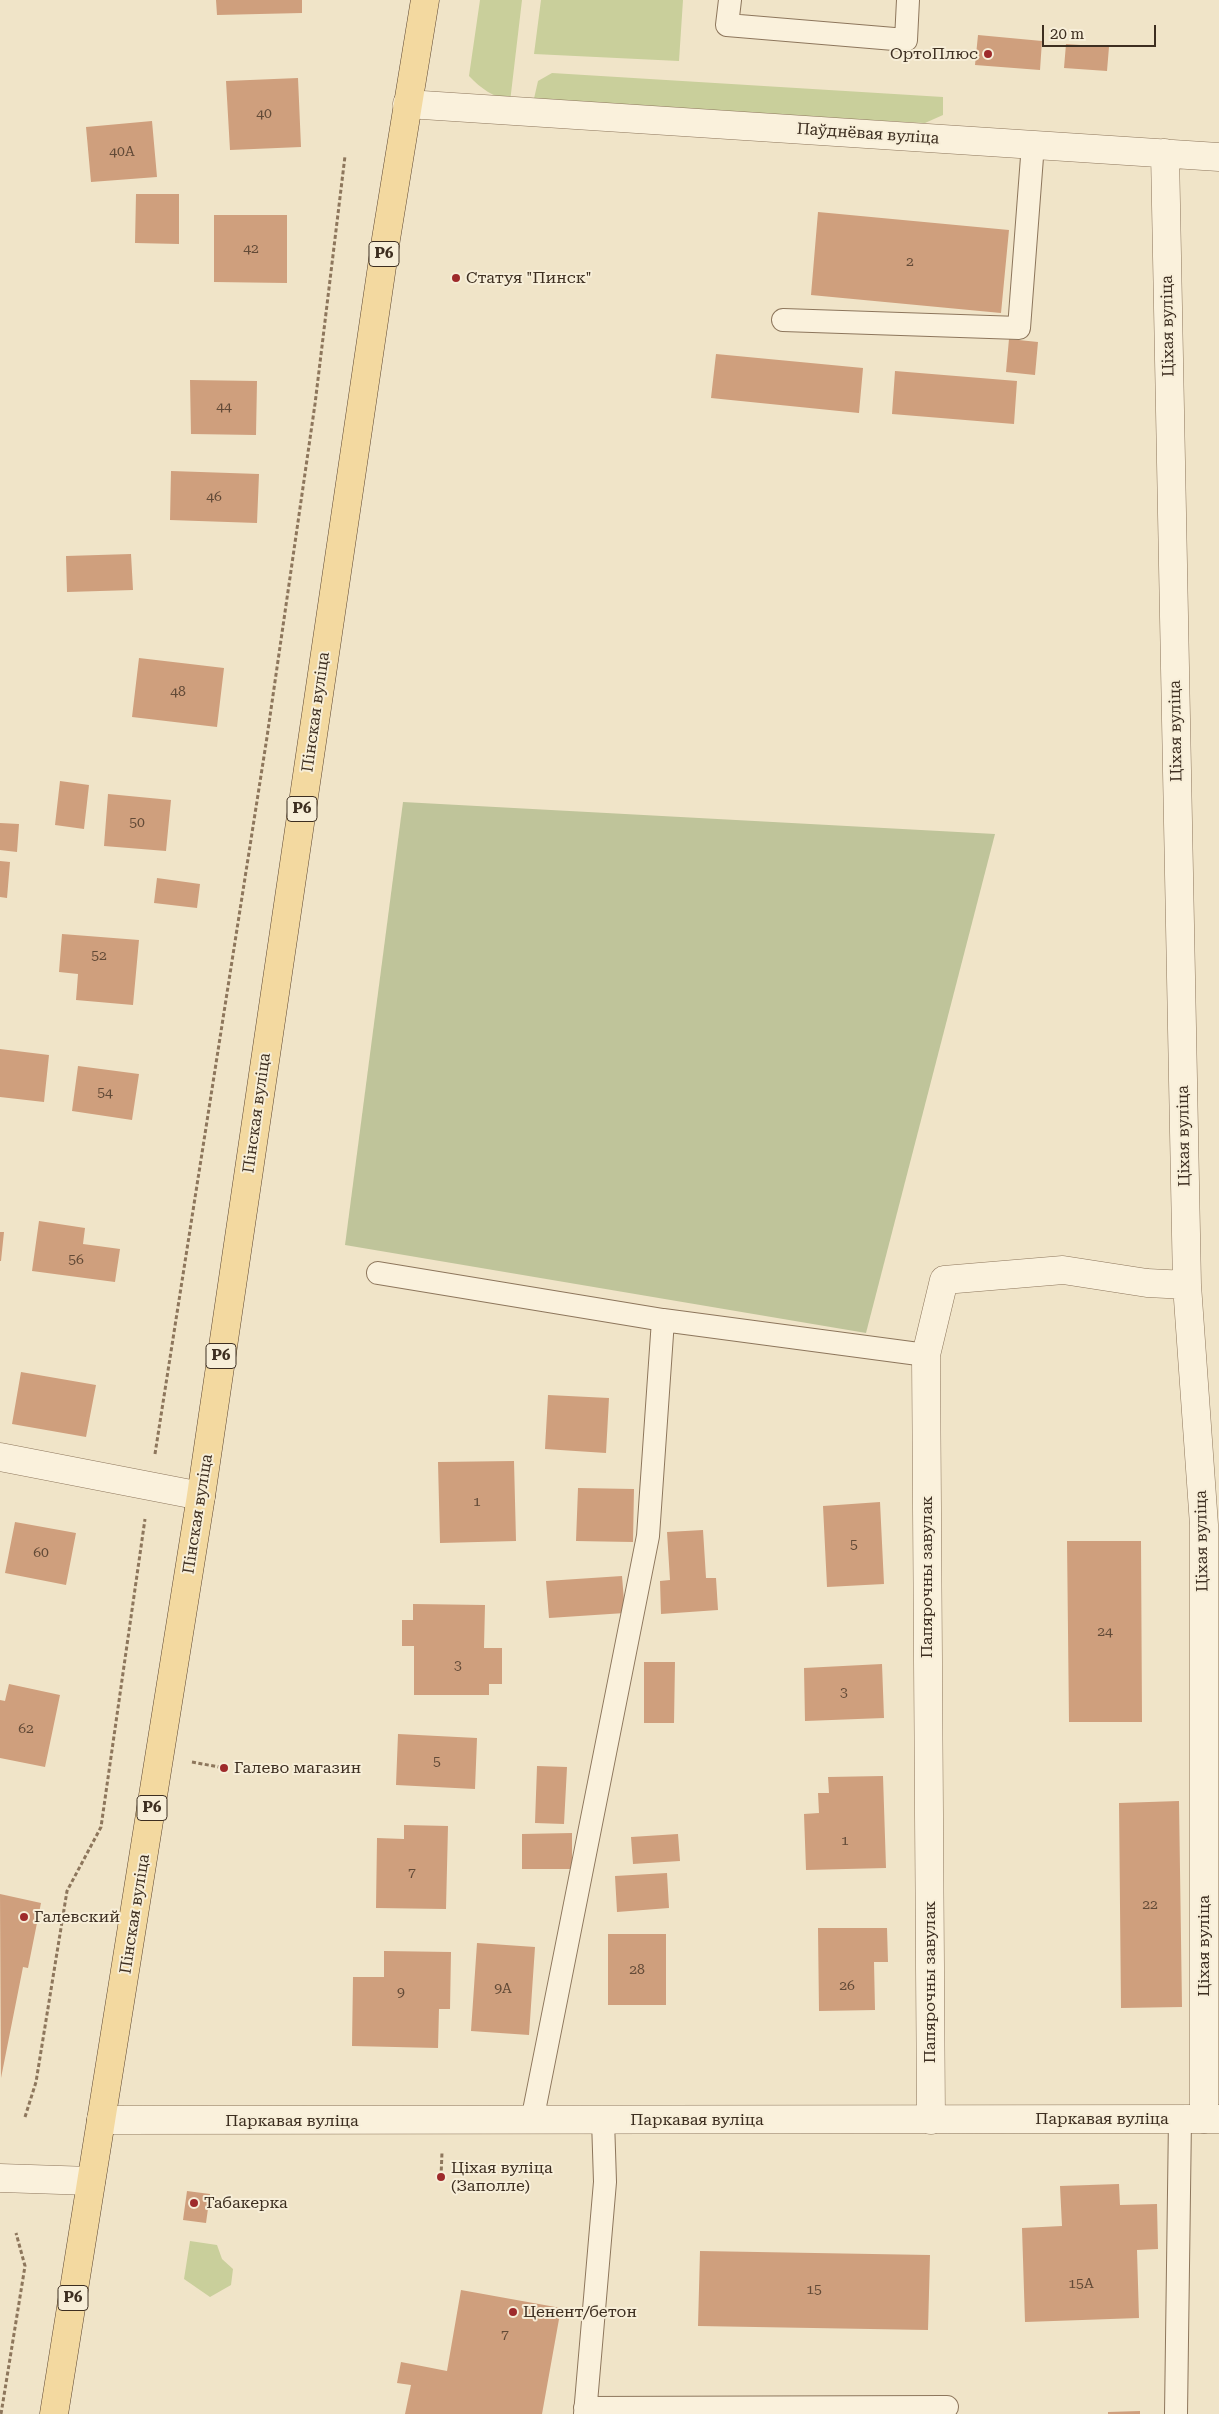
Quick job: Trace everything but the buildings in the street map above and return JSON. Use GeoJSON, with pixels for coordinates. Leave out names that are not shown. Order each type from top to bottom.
{"type":"FeatureCollection","features":[{"type":"Feature","properties":{"kind":"main road","name":"Р6"},"geometry":{"type":"LineString","coordinates":[[407,104],[425,0]]}},
{"type":"Feature","properties":{"kind":"main road","name":"Пінская вуліца"},"geometry":{"type":"LineString","coordinates":[[101,2120],[201,1496],[407,104]]}},
{"type":"Feature","properties":{"kind":"main road","name":"Р6"},"geometry":{"type":"LineString","coordinates":[[54,2414],[101,2120]]}},
{"type":"Feature","properties":{"kind":"street","name":"Паўднёвая вуліца"},"geometry":{"type":"LineString","coordinates":[[407,104],[1219,157]]}},
{"type":"Feature","properties":{"kind":"street","name":"Ціхая вуліца"},"geometry":{"type":"LineString","coordinates":[[1165,153],[1187,1285],[1212,1524],[1201,2119]]}},
{"type":"Feature","properties":{"kind":"street","name":"Папярочны завулак"},"geometry":{"type":"LineString","coordinates":[[931,2120],[926,1355],[944,1280],[1063,1270],[1147,1283],[1187,1285]]}},
{"type":"Feature","properties":{"kind":"street"},"geometry":{"type":"LineString","coordinates":[[0,1457],[201,1496]]}},
{"type":"Feature","properties":{"kind":"street","name":"Паркавая вуліца"},"geometry":{"type":"LineString","coordinates":[[101,2120],[1201,2119]]}},
{"type":"Feature","properties":{"kind":"street"},"geometry":{"type":"LineString","coordinates":[[0,2178],[92,2181]]}},
{"type":"Feature","properties":{"kind":"lane"},"geometry":{"type":"LineString","coordinates":[[730,0],[727,25],[906,40],[908,0]]}},
{"type":"Feature","properties":{"kind":"lane"},"geometry":{"type":"LineString","coordinates":[[783,320],[1019,328],[1033,144]]}},
{"type":"Feature","properties":{"kind":"lane"},"geometry":{"type":"LineString","coordinates":[[378,1273],[664,1320],[926,1355]]}},
{"type":"Feature","properties":{"kind":"lane"},"geometry":{"type":"LineString","coordinates":[[532,2121],[648,1536],[664,1320]]}},
{"type":"Feature","properties":{"kind":"lane"},"geometry":{"type":"LineString","coordinates":[[1176,2414],[1201,2119]]}},
{"type":"Feature","properties":{"kind":"lane"},"geometry":{"type":"LineString","coordinates":[[603,2120],[606,2182],[585,2411],[947,2407]]}},
{"type":"Feature","properties":{"kind":"path"},"geometry":{"type":"LineString","coordinates":[[25,2118],[36,2082],[66,1891],[101,1827],[150,1486],[270,717],[315,404],[345,156]]}},
{"type":"Feature","properties":{"kind":"path"},"geometry":{"type":"LineString","coordinates":[[1,2414],[25,2266],[16,2233]]}},
{"type":"Feature","properties":{"kind":"green space"},"geometry":{"type":"Polygon","coordinates":[[[480,0],[522,0],[510,102],[488,92],[469,76],[480,0]]]}},
{"type":"Feature","properties":{"kind":"green space"},"geometry":{"type":"Polygon","coordinates":[[[541,0],[683,0],[679,61],[534,54],[541,0]]]}},
{"type":"Feature","properties":{"kind":"green space"},"geometry":{"type":"Polygon","coordinates":[[[552,73],[943,97],[943,115],[925,123],[533,103],[538,81],[552,73]]]}},
{"type":"Feature","properties":{"kind":"green space"},"geometry":{"type":"Polygon","coordinates":[[[403,802],[995,834],[866,1333],[345,1245],[403,802]]]}},
{"type":"Feature","properties":{"kind":"green space"},"geometry":{"type":"Polygon","coordinates":[[[190,2241],[217,2245],[222,2259],[233,2269],[231,2285],[210,2297],[184,2279],[190,2241]]]}},
{"type":"Feature","properties":{"kind":"place","name":"ОртоПлюс"},"geometry":{"type":"Point","coordinates":[988,54]}},
{"type":"Feature","properties":{"kind":"place","name":"Статуя \"Пинск\""},"geometry":{"type":"Point","coordinates":[456,278]}},
{"type":"Feature","properties":{"kind":"place","name":"Галево магазин"},"geometry":{"type":"Point","coordinates":[224,1768]}},
{"type":"Feature","properties":{"kind":"place","name":"Галевский"},"geometry":{"type":"Point","coordinates":[24,1917]}},
{"type":"Feature","properties":{"kind":"place","name":"Ціхая вуліца (Заполле)"},"geometry":{"type":"Point","coordinates":[441,2177]}},
{"type":"Feature","properties":{"kind":"place","name":"Табакерка"},"geometry":{"type":"Point","coordinates":[194,2203]}},
{"type":"Feature","properties":{"kind":"place","name":"Ценент/бетон"},"geometry":{"type":"Point","coordinates":[513,2312]}}]}
